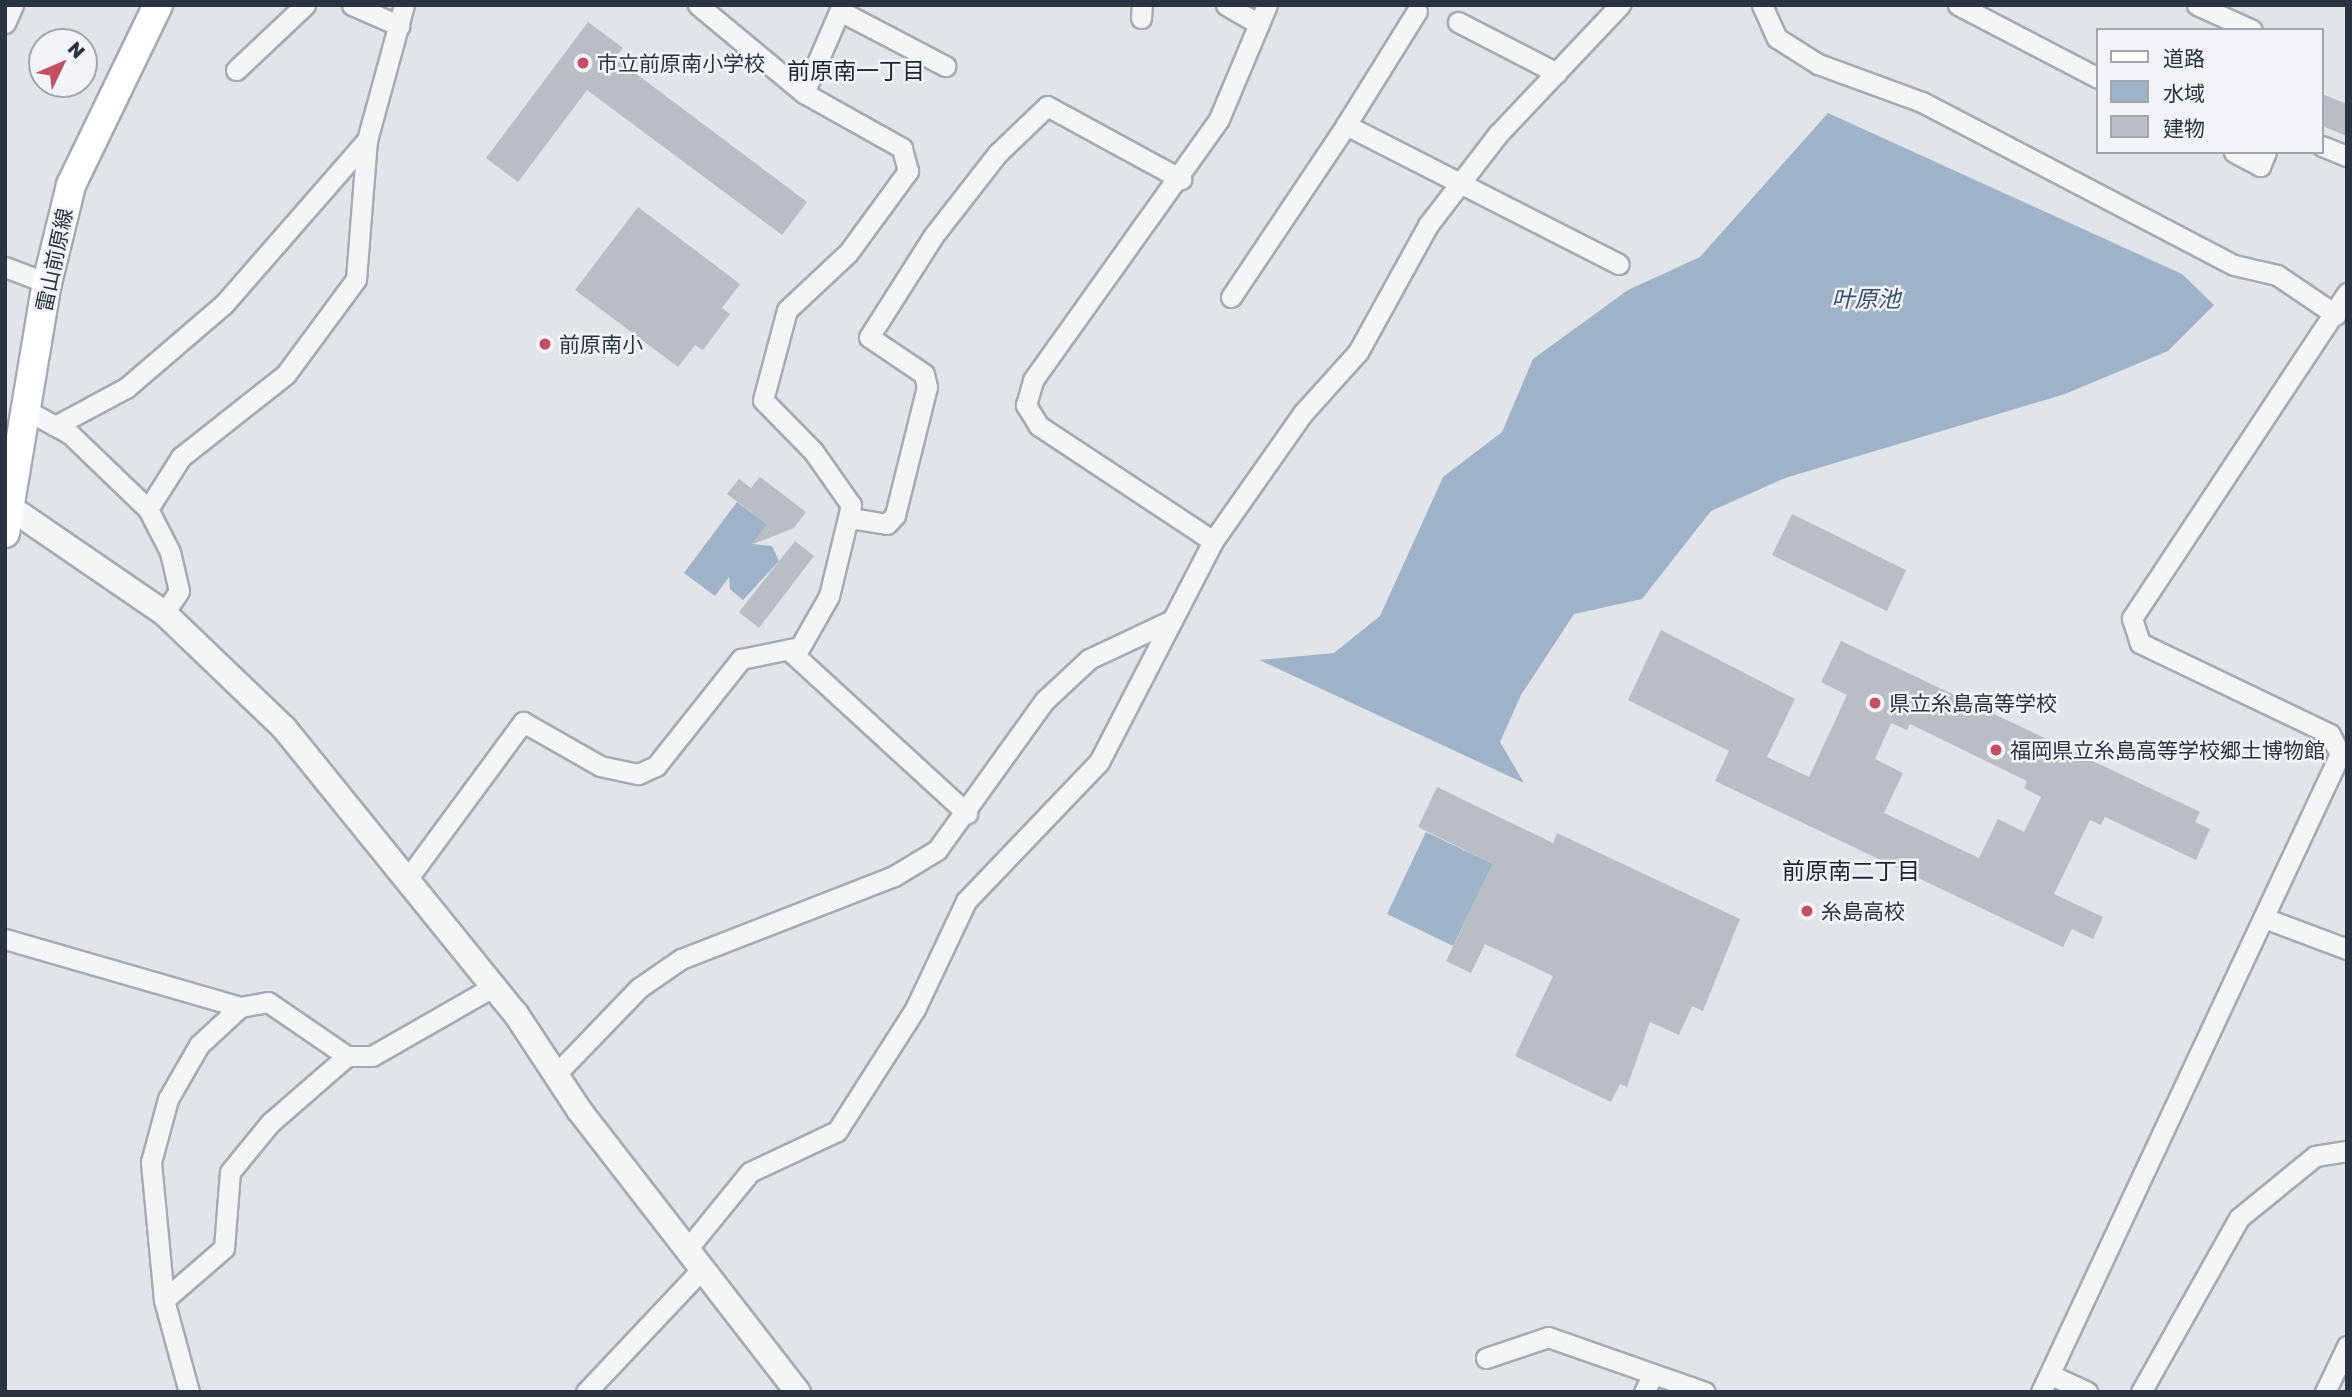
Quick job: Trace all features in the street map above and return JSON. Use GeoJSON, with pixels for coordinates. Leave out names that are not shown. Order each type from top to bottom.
{"type":"FeatureCollection","features":[{"type":"Feature","properties":{"kind":"main road","name":"雷山前原線"},"geometry":{"type":"LineString","coordinates":[[7,515],[47,284],[71,186],[158,5]]}},
{"type":"Feature","properties":{"kind":"street"},"geometry":{"type":"LineString","coordinates":[[5,23],[13,5]]}},
{"type":"Feature","properties":{"kind":"street"},"geometry":{"type":"LineString","coordinates":[[236,70],[305,5]]}},
{"type":"Feature","properties":{"kind":"street"},"geometry":{"type":"LineString","coordinates":[[352,5],[400,26]]}},
{"type":"Feature","properties":{"kind":"street"},"geometry":{"type":"LineString","coordinates":[[148,509],[181,457],[286,374],[356,279],[367,139],[404,5]]}},
{"type":"Feature","properties":{"kind":"street"},"geometry":{"type":"LineString","coordinates":[[408,878],[523,722],[600,766],[638,774],[656,766],[741,659],[790,652],[829,596],[850,517],[845,494],[763,400],[787,310],[848,253],[908,171],[902,148],[804,93],[698,5]]}},
{"type":"Feature","properties":{"kind":"street"},"geometry":{"type":"LineString","coordinates":[[1226,5],[1259,24]]}},
{"type":"Feature","properties":{"kind":"street"},"geometry":{"type":"LineString","coordinates":[[1213,541],[1039,426],[1026,405],[1033,380],[1181,179],[1219,119],[1267,5]]}},
{"type":"Feature","properties":{"kind":"street"},"geometry":{"type":"LineString","coordinates":[[688,1248],[750,1172],[837,1131],[915,1009],[966,901],[1099,762],[1213,541],[1303,413],[1358,352],[1428,225],[1498,134],[1620,5]]}},
{"type":"Feature","properties":{"kind":"street"},"geometry":{"type":"LineString","coordinates":[[1762,5],[1777,38],[1818,64],[1922,102],[2234,265],[2277,275],[2336,315]]}},
{"type":"Feature","properties":{"kind":"street"},"geometry":{"type":"LineString","coordinates":[[1958,5],[1995,11],[2096,77]]}},
{"type":"Feature","properties":{"kind":"street"},"geometry":{"type":"LineString","coordinates":[[2197,5],[2248,28]]}},
{"type":"Feature","properties":{"kind":"street"},"geometry":{"type":"LineString","coordinates":[[804,93],[841,8],[945,66]]}},
{"type":"Feature","properties":{"kind":"street"},"geometry":{"type":"LineString","coordinates":[[1231,297],[1346,125],[1418,11]]}},
{"type":"Feature","properties":{"kind":"street"},"geometry":{"type":"LineString","coordinates":[[1458,22],[1557,73]]}},
{"type":"Feature","properties":{"kind":"street"},"geometry":{"type":"LineString","coordinates":[[850,517],[887,524],[895,515],[927,387],[925,374],[869,337],[934,235],[997,154],[1047,106],[1181,179]]}},
{"type":"Feature","properties":{"kind":"street"},"geometry":{"type":"LineString","coordinates":[[1346,125],[1619,264]]}},
{"type":"Feature","properties":{"kind":"street"},"geometry":{"type":"LineString","coordinates":[[55,426],[126,388],[224,304],[367,139]]}},
{"type":"Feature","properties":{"kind":"street"},"geometry":{"type":"LineString","coordinates":[[2324,147],[2347,156]]}},
{"type":"Feature","properties":{"kind":"street"},"geometry":{"type":"LineString","coordinates":[[2238,154],[2260,166],[2265,154]]}},
{"type":"Feature","properties":{"kind":"street"},"geometry":{"type":"LineString","coordinates":[[5,267],[47,284]]}},
{"type":"Feature","properties":{"kind":"street"},"geometry":{"type":"LineString","coordinates":[[2087,1392],[2046,1383],[2340,754],[2330,734],[2140,643],[2132,618],[2336,315],[2347,293]]}},
{"type":"Feature","properties":{"kind":"street"},"geometry":{"type":"LineString","coordinates":[[26,410],[55,426],[148,509],[170,552],[179,591],[164,613]]}},
{"type":"Feature","properties":{"kind":"street"},"geometry":{"type":"LineString","coordinates":[[7,515],[164,613],[284,728],[494,986],[556,1074],[792,1390]]}},
{"type":"Feature","properties":{"kind":"street"},"geometry":{"type":"LineString","coordinates":[[556,1074],[639,988],[681,959],[894,876],[937,850],[967,813],[1044,701],[1089,659],[1172,620]]}},
{"type":"Feature","properties":{"kind":"street"},"geometry":{"type":"LineString","coordinates":[[790,652],[967,813]]}},
{"type":"Feature","properties":{"kind":"street"},"geometry":{"type":"LineString","coordinates":[[2263,918],[2347,948]]}},
{"type":"Feature","properties":{"kind":"street"},"geometry":{"type":"LineString","coordinates":[[5,939],[240,1007],[268,1002],[347,1056],[372,1056],[494,986]]}},
{"type":"Feature","properties":{"kind":"street"},"geometry":{"type":"LineString","coordinates":[[183,1389],[164,1300],[151,1163],[168,1098],[199,1045],[240,1007]]}},
{"type":"Feature","properties":{"kind":"street"},"geometry":{"type":"LineString","coordinates":[[164,1300],[224,1248],[230,1172],[270,1123],[347,1056]]}},
{"type":"Feature","properties":{"kind":"street"},"geometry":{"type":"LineString","coordinates":[[2141,1392],[2239,1218],[2315,1156],[2347,1151]]}},
{"type":"Feature","properties":{"kind":"street"},"geometry":{"type":"LineString","coordinates":[[586,1392],[703,1268]]}},
{"type":"Feature","properties":{"kind":"street"},"geometry":{"type":"LineString","coordinates":[[1486,1358],[1548,1338],[1705,1392]]}},
{"type":"Feature","properties":{"kind":"street"},"geometry":{"type":"LineString","coordinates":[[2325,1392],[2347,1346]]}},
{"type":"Feature","properties":{"kind":"street"},"geometry":{"type":"LineString","coordinates":[[1644,1392],[1653,1374]]}},
{"type":"Feature","properties":{"kind":"water","name":"叶原池"},"geometry":{"type":"Polygon","coordinates":[[[1828,113],[2182,274],[2214,305],[2168,351],[2065,394],[1785,478],[1711,511],[1642,599],[1574,614],[1521,695],[1500,742],[1524,783],[1259,660],[1334,653],[1380,616],[1443,477],[1502,432],[1533,359],[1628,290],[1700,257],[1828,113]]]}},
{"type":"Feature","properties":{"kind":"water"},"geometry":{"type":"Polygon","coordinates":[[[737,502],[767,524],[753,544],[772,546],[779,561],[743,600],[730,589],[729,577],[715,596],[684,573],[737,502]]]}},
{"type":"Feature","properties":{"kind":"water"},"geometry":{"type":"Polygon","coordinates":[[[1426,832],[1493,864],[1453,946],[1387,914],[1426,832]]]}},
{"type":"Feature","properties":{"kind":"building"},"geometry":{"type":"Polygon","coordinates":[[[588,22],[623,48],[615,58],[807,202],[782,235],[587,90],[518,182],[486,158],[588,22]]]}},
{"type":"Feature","properties":{"kind":"building"},"geometry":{"type":"Polygon","coordinates":[[[2324,95],[2347,104],[2347,136],[2324,127],[2324,95]]]}},
{"type":"Feature","properties":{"kind":"building"},"geometry":{"type":"Polygon","coordinates":[[[638,207],[740,284],[722,308],[730,314],[703,350],[695,345],[678,367],[575,290],[638,207]]]}},
{"type":"Feature","properties":{"kind":"building"},"geometry":{"type":"Polygon","coordinates":[[[760,477],[806,512],[794,528],[751,545],[767,524],[727,494],[739,479],[751,488],[760,477]]]}},
{"type":"Feature","properties":{"kind":"building"},"geometry":{"type":"Polygon","coordinates":[[[1792,514],[1906,570],[1887,611],[1772,555],[1792,514]]]}},
{"type":"Feature","properties":{"kind":"building"},"geometry":{"type":"Polygon","coordinates":[[[795,541],[814,556],[759,628],[739,612],[795,541]]]}},
{"type":"Feature","properties":{"kind":"building"},"geometry":{"type":"Polygon","coordinates":[[[1661,630],[1795,699],[1767,757],[1809,777],[1847,695],[1821,682],[1841,641],[2200,812],[2195,822],[2210,829],[2196,860],[2105,817],[2101,825],[2090,820],[2054,894],[2103,917],[2093,939],[2072,929],[2063,947],[1715,781],[1729,751],[1628,700],[1661,630]],[[1891,723],[1875,759],[1903,773],[1884,813],[1979,858],[1998,819],[2024,832],[2041,797],[2024,788],[2027,781],[1910,724],[1907,730],[1891,723]]]}},
{"type":"Feature","properties":{"kind":"building"},"geometry":{"type":"Polygon","coordinates":[[[1437,787],[1553,843],[1557,833],[1740,919],[1703,1011],[1692,1006],[1679,1035],[1650,1022],[1627,1087],[1620,1084],[1611,1102],[1515,1056],[1553,976],[1485,944],[1471,973],[1446,961],[1493,864],[1418,827],[1437,787]]]}},
{"type":"Feature","properties":{"kind":"place","name":"市立前原南小学校"},"geometry":{"type":"Point","coordinates":[583,63]}},
{"type":"Feature","properties":{"kind":"place","name":"前原南小"},"geometry":{"type":"Point","coordinates":[545,344]}},
{"type":"Feature","properties":{"kind":"place","name":"県立糸島高等学校"},"geometry":{"type":"Point","coordinates":[1875,703]}},
{"type":"Feature","properties":{"kind":"place","name":"福岡県立糸島高等学校郷土博物館"},"geometry":{"type":"Point","coordinates":[1996,750]}},
{"type":"Feature","properties":{"kind":"place","name":"糸島高校"},"geometry":{"type":"Point","coordinates":[1807,911]}},
{"type":"Feature","properties":{"kind":"district","name":"前原南一丁目"},"geometry":{"type":"Point","coordinates":[856,70]}},
{"type":"Feature","properties":{"kind":"district","name":"前原南二丁目"},"geometry":{"type":"Point","coordinates":[1851,870]}}]}
